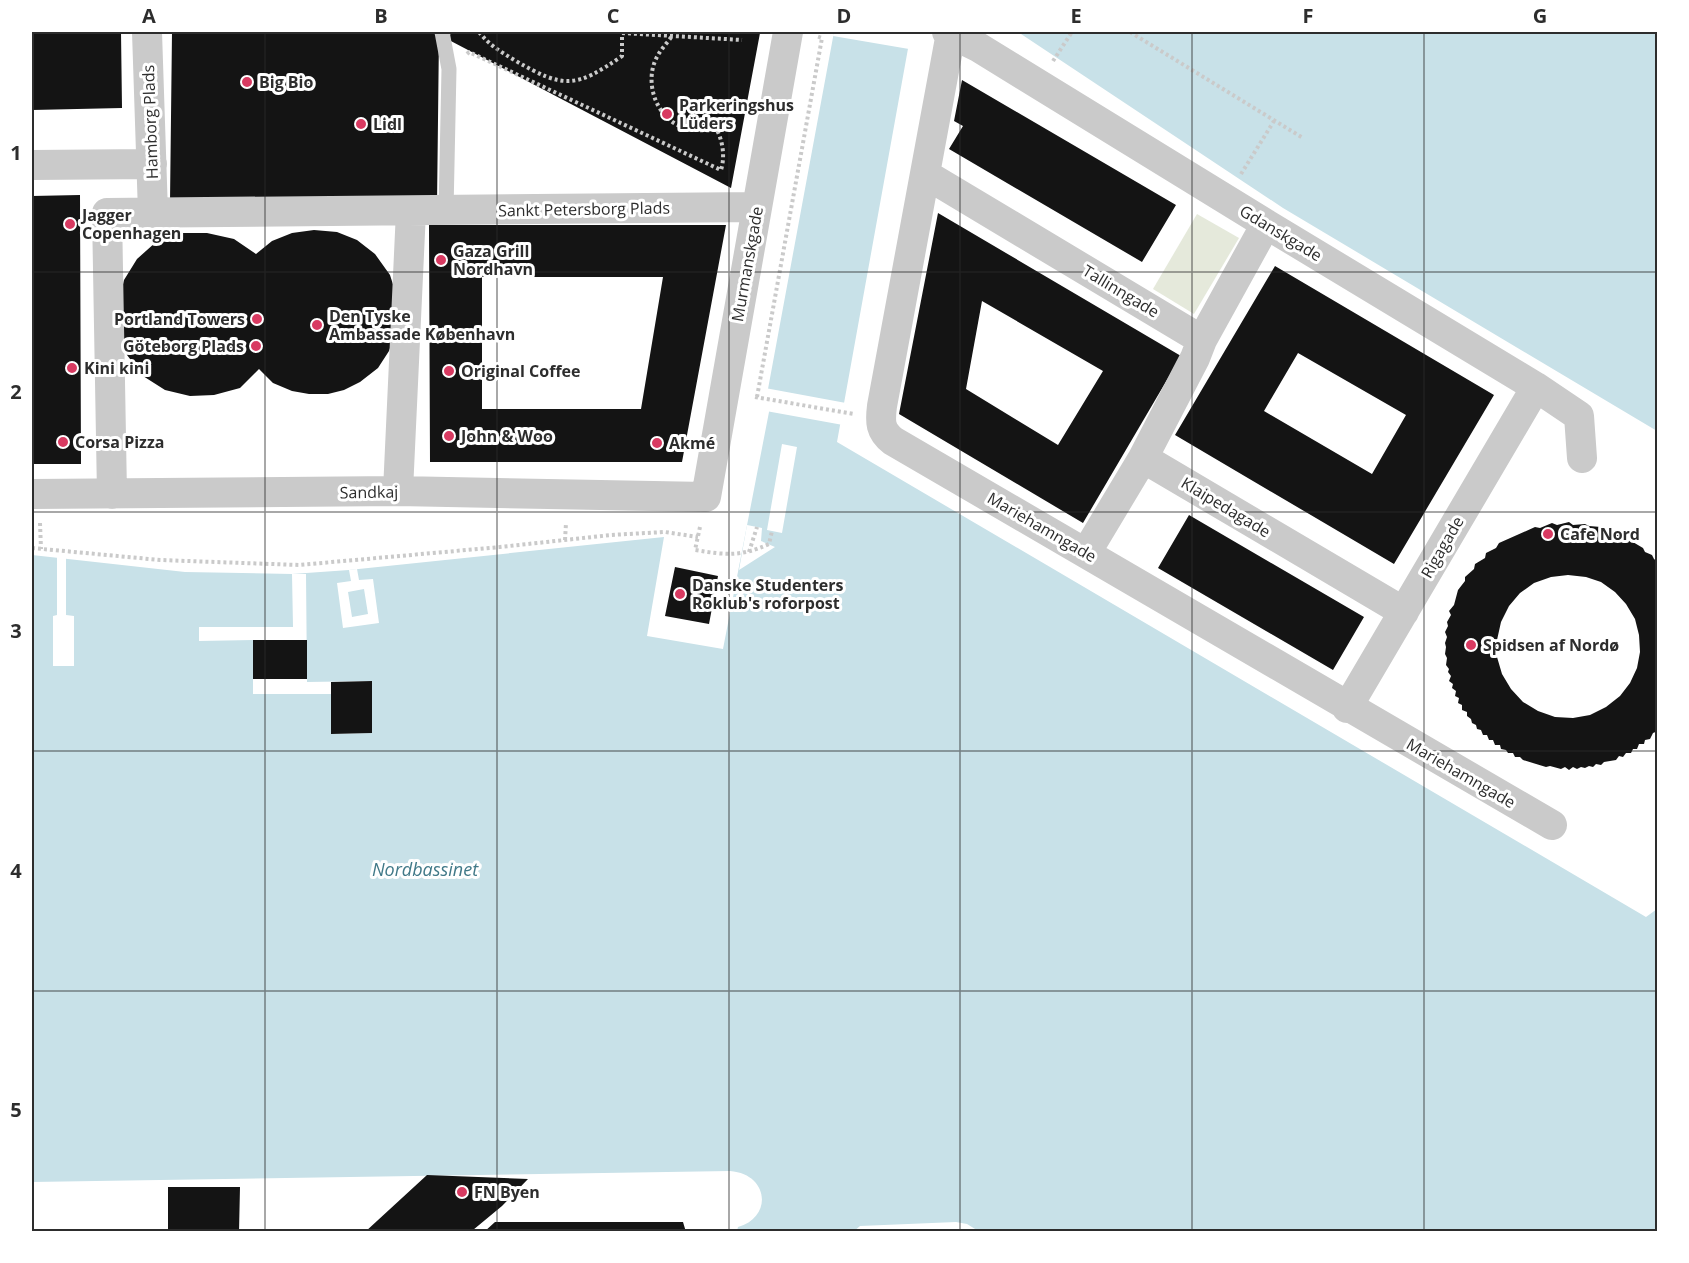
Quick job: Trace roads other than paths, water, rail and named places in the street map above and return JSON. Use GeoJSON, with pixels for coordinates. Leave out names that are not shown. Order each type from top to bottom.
{"type":"FeatureCollection","features":[{"type":"Feature","properties":{"kind":"street","name":"Hamborg Plads"},"geometry":{"type":"LineString","coordinates":[[147,32],[153,213]]}},
{"type":"Feature","properties":{"kind":"street","name":"Murmanskgade"},"geometry":{"type":"LineString","coordinates":[[706,497],[788,32]]}},
{"type":"Feature","properties":{"kind":"street","name":"Mariehamngade"},"geometry":{"type":"LineString","coordinates":[[949,32],[882,406],[881,428],[893,441],[1347,708],[1552,825]]}},
{"type":"Feature","properties":{"kind":"street","name":"Gdanskgade"},"geometry":{"type":"LineString","coordinates":[[949,32],[978,47],[1536,387],[1579,416],[1582,458]]}},
{"type":"Feature","properties":{"kind":"street"},"geometry":{"type":"LineString","coordinates":[[32,165],[152,164]]}},
{"type":"Feature","properties":{"kind":"street","name":"Tallinngade"},"geometry":{"type":"LineString","coordinates":[[925,174],[1202,340]]}},
{"type":"Feature","properties":{"kind":"street","name":"Sankt Petersborg Plads"},"geometry":{"type":"LineString","coordinates":[[411,211],[757,207]]}},
{"type":"Feature","properties":{"kind":"street"},"geometry":{"type":"LineString","coordinates":[[112,494],[107,213],[411,211],[398,491]]}},
{"type":"Feature","properties":{"kind":"street"},"geometry":{"type":"LineString","coordinates":[[1086,553],[1143,458],[1202,340],[1266,224]]}},
{"type":"Feature","properties":{"kind":"street","name":"Rigagade"},"geometry":{"type":"LineString","coordinates":[[1347,708],[1536,387]]}},
{"type":"Feature","properties":{"kind":"street","name":"Klaipedagade"},"geometry":{"type":"LineString","coordinates":[[1143,458],[1404,612]]}},
{"type":"Feature","properties":{"kind":"street","name":"Sandkaj"},"geometry":{"type":"LineString","coordinates":[[36,507],[112,494],[398,491],[706,497]]}},
{"type":"Feature","properties":{"kind":"lane"},"geometry":{"type":"LineString","coordinates":[[442,32],[449,69],[446,211]]}},
{"type":"Feature","properties":{"kind":"water","name":"Nordbassinet"},"geometry":{"type":"Polygon","coordinates":[[[834,32],[911,32],[837,442],[1646,917],[1657,909],[1657,1231],[980,1232],[967,1224],[956,1222],[860,1226],[853,1232],[737,1231],[738,1227],[749,1222],[757,1214],[762,1196],[753,1180],[743,1174],[730,1171],[32,1182],[32,555],[185,572],[292,574],[664,537],[647,636],[723,649],[769,412],[768,389],[834,32]]]}},
{"type":"Feature","properties":{"kind":"water"},"geometry":{"type":"Polygon","coordinates":[[[1018,32],[1657,32],[1657,431],[1283,208],[1018,32]]]}},
{"type":"Feature","properties":{"kind":"place","name":"Big Bio"},"geometry":{"type":"Point","coordinates":[247,82]}},
{"type":"Feature","properties":{"kind":"place","name":"Parkeringshus Lüders"},"geometry":{"type":"Point","coordinates":[667,114]}},
{"type":"Feature","properties":{"kind":"place","name":"Lidl"},"geometry":{"type":"Point","coordinates":[361,124]}},
{"type":"Feature","properties":{"kind":"place","name":"Jagger Copenhagen"},"geometry":{"type":"Point","coordinates":[70,224]}},
{"type":"Feature","properties":{"kind":"place","name":"Gaza Grill Nordhavn"},"geometry":{"type":"Point","coordinates":[441,260]}},
{"type":"Feature","properties":{"kind":"place","name":"Portland Towers"},"geometry":{"type":"Point","coordinates":[257,319]}},
{"type":"Feature","properties":{"kind":"place","name":"Den Tyske Ambassade København"},"geometry":{"type":"Point","coordinates":[317,325]}},
{"type":"Feature","properties":{"kind":"place","name":"Göteborg Plads"},"geometry":{"type":"Point","coordinates":[256,346]}},
{"type":"Feature","properties":{"kind":"place","name":"Kini kini"},"geometry":{"type":"Point","coordinates":[72,368]}},
{"type":"Feature","properties":{"kind":"place","name":"Original Coffee"},"geometry":{"type":"Point","coordinates":[449,371]}},
{"type":"Feature","properties":{"kind":"place","name":"John & Woo"},"geometry":{"type":"Point","coordinates":[449,436]}},
{"type":"Feature","properties":{"kind":"place","name":"Corsa Pizza"},"geometry":{"type":"Point","coordinates":[63,442]}},
{"type":"Feature","properties":{"kind":"place","name":"Akmé"},"geometry":{"type":"Point","coordinates":[657,443]}},
{"type":"Feature","properties":{"kind":"place","name":"Cafe Nord"},"geometry":{"type":"Point","coordinates":[1548,534]}},
{"type":"Feature","properties":{"kind":"place","name":"Danske Studenters Roklub's roforpost"},"geometry":{"type":"Point","coordinates":[680,594]}},
{"type":"Feature","properties":{"kind":"place","name":"Spidsen af Nordø"},"geometry":{"type":"Point","coordinates":[1471,645]}},
{"type":"Feature","properties":{"kind":"place","name":"FN Byen"},"geometry":{"type":"Point","coordinates":[462,1192]}}]}
